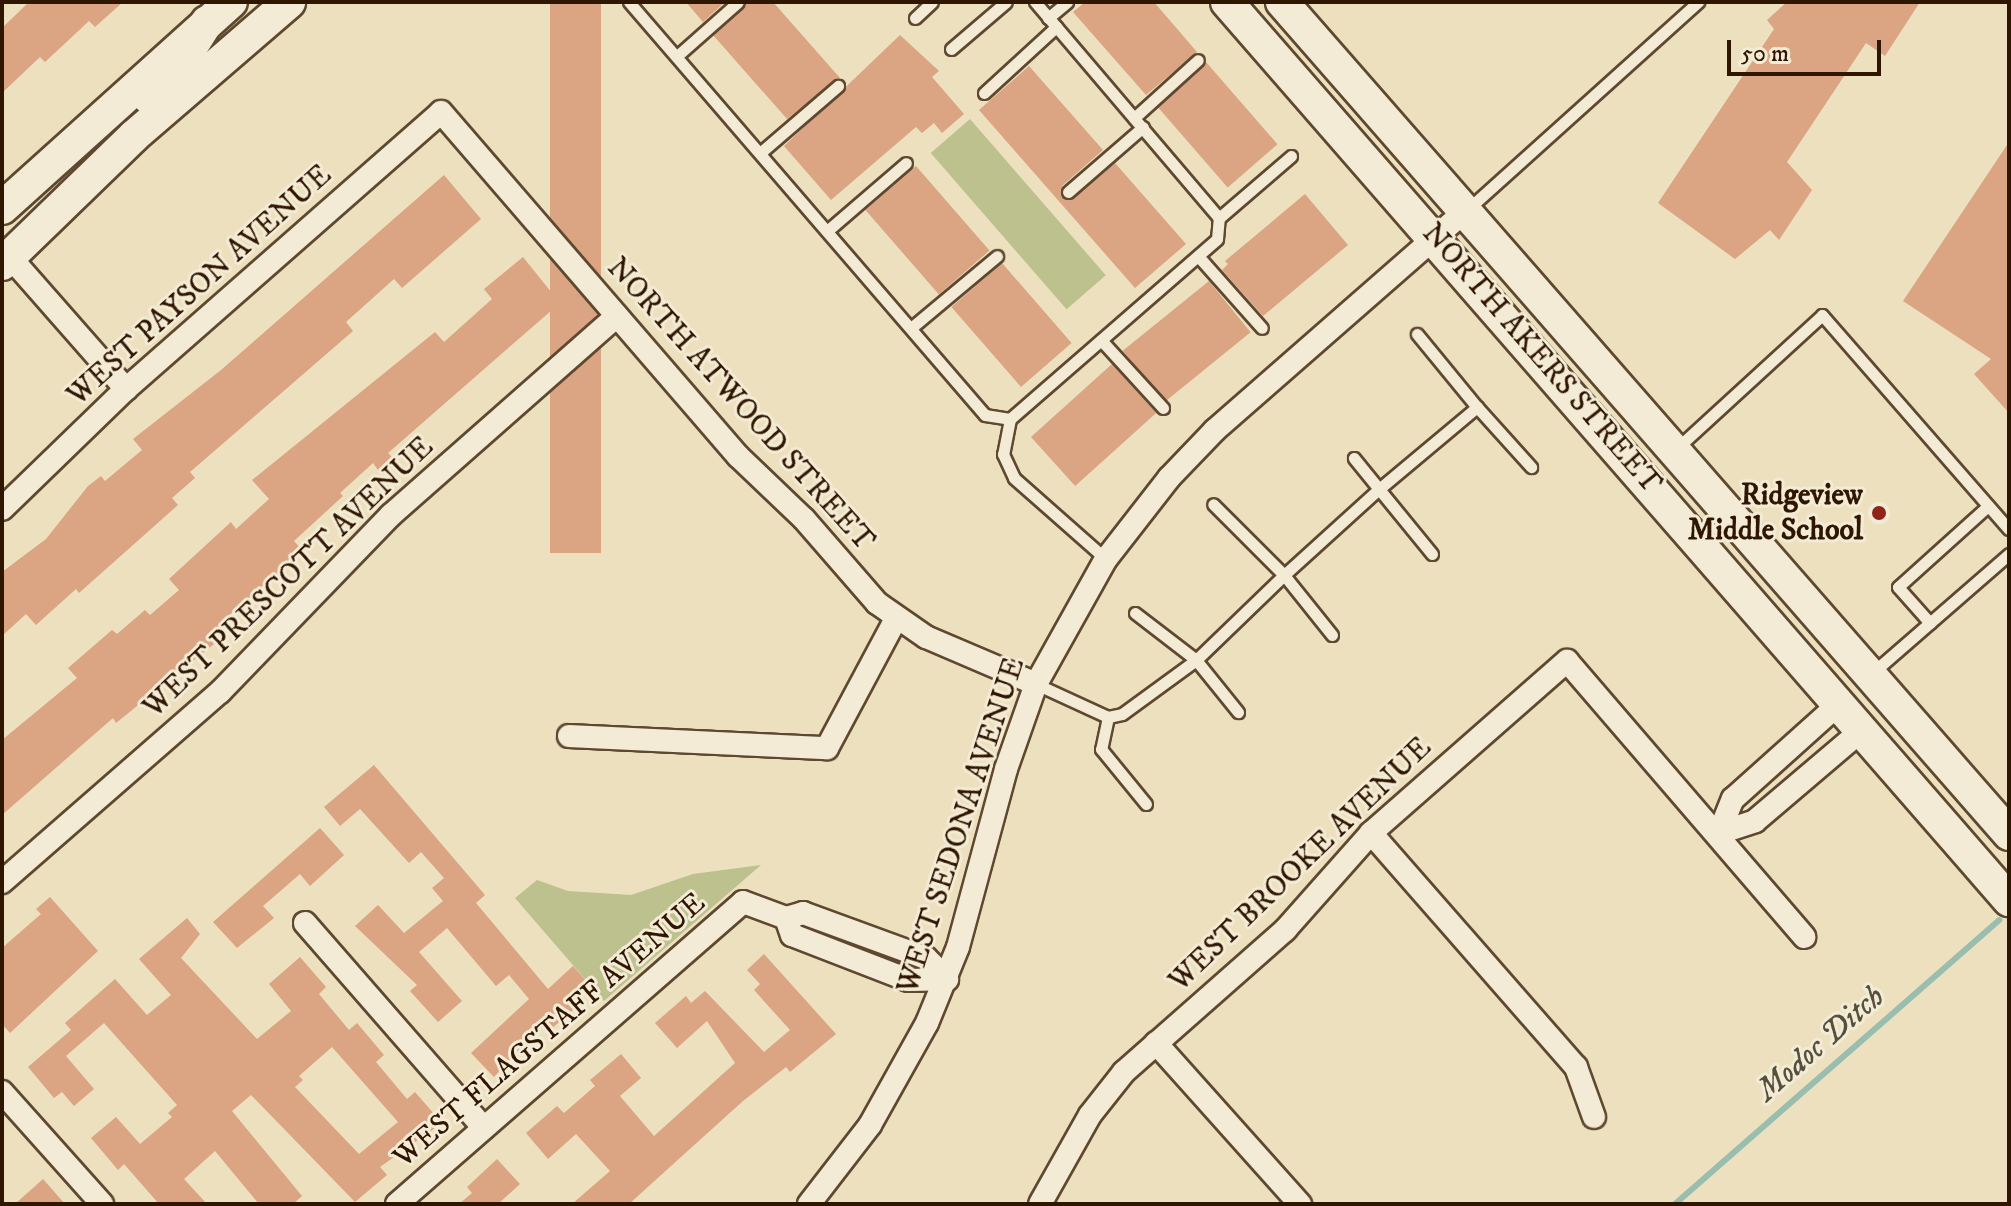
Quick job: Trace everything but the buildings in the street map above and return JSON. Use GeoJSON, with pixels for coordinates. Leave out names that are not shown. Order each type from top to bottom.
{"type":"FeatureCollection","features":[{"type":"Feature","properties":{"kind":"main road"},"geometry":{"type":"LineString","coordinates":[[6,260],[134,136],[289,2]]}},
{"type":"Feature","properties":{"kind":"main road","name":"NORTH AKERS STREET"},"geometry":{"type":"LineString","coordinates":[[1227,2],[1697,538],[2009,900]]}},
{"type":"Feature","properties":{"kind":"main road","name":"NORTH AKERS STREET"},"geometry":{"type":"LineString","coordinates":[[1282,2],[1462,214],[2009,834]]}},
{"type":"Feature","properties":{"kind":"main road"},"geometry":{"type":"LineString","coordinates":[[6,260],[6,245],[14,228],[175,73],[219,12]]}},
{"type":"Feature","properties":{"kind":"main road"},"geometry":{"type":"LineString","coordinates":[[2,208],[219,12]]}},
{"type":"Feature","properties":{"kind":"main road"},"geometry":{"type":"LineString","coordinates":[[1697,538],[1735,562],[1837,671],[1871,675]]}},
{"type":"Feature","properties":{"kind":"main road"},"geometry":{"type":"LineString","coordinates":[[1839,704],[1872,711],[1968,820],[2009,852]]}},
{"type":"Feature","properties":{"kind":"street","name":"NORTH ATWOOD STREET"},"geometry":{"type":"LineString","coordinates":[[441,112],[738,456],[896,619],[1036,684]]}},
{"type":"Feature","properties":{"kind":"street","name":"WEST PAYSON AVENUE"},"geometry":{"type":"LineString","coordinates":[[2,509],[126,389],[441,112]]}},
{"type":"Feature","properties":{"kind":"street","name":"WEST SEDONA AVENUE"},"geometry":{"type":"LineString","coordinates":[[813,1203],[886,1100],[947,979],[1036,684],[1106,559],[1169,478],[1215,430],[1462,214]]}},
{"type":"Feature","properties":{"kind":"street"},"geometry":{"type":"LineString","coordinates":[[6,260],[126,389]]}},
{"type":"Feature","properties":{"kind":"street","name":"WEST PRESCOTT AVENUE"},"geometry":{"type":"LineString","coordinates":[[2,882],[220,692],[391,515],[617,316]]}},
{"type":"Feature","properties":{"kind":"street"},"geometry":{"type":"LineString","coordinates":[[569,736],[827,748],[896,619]]}},
{"type":"Feature","properties":{"kind":"street","name":"WEST BROOKE AVENUE"},"geometry":{"type":"LineString","coordinates":[[1040,1204],[1105,1095],[1156,1043],[1285,930],[1371,833],[1567,661],[1719,833]]}},
{"type":"Feature","properties":{"kind":"street"},"geometry":{"type":"LineString","coordinates":[[1719,833],[1733,799],[1839,704]]}},
{"type":"Feature","properties":{"kind":"street"},"geometry":{"type":"LineString","coordinates":[[1719,833],[1755,821],[1862,730]]}},
{"type":"Feature","properties":{"kind":"street"},"geometry":{"type":"LineString","coordinates":[[1371,833],[1576,1067],[1594,1117]]}},
{"type":"Feature","properties":{"kind":"street"},"geometry":{"type":"LineString","coordinates":[[1719,833],[1804,937]]}},
{"type":"Feature","properties":{"kind":"street","name":"WEST FLAGSTAFF AVENUE"},"geometry":{"type":"LineString","coordinates":[[397,1204],[743,902],[786,918],[803,913],[926,958],[947,979]]}},
{"type":"Feature","properties":{"kind":"street","name":"WEST FLAGSTAFF AVENUE"},"geometry":{"type":"LineString","coordinates":[[786,918],[792,935],[915,983],[947,979]]}},
{"type":"Feature","properties":{"kind":"street"},"geometry":{"type":"LineString","coordinates":[[305,923],[484,1128]]}},
{"type":"Feature","properties":{"kind":"street"},"geometry":{"type":"LineString","coordinates":[[1156,1043],[1300,1204]]}},
{"type":"Feature","properties":{"kind":"street"},"geometry":{"type":"LineString","coordinates":[[2,1092],[102,1204]]}},
{"type":"Feature","properties":{"kind":"lane"},"geometry":{"type":"LineString","coordinates":[[629,2],[985,415],[1010,419]]}},
{"type":"Feature","properties":{"kind":"lane"},"geometry":{"type":"LineString","coordinates":[[677,56],[738,2]]}},
{"type":"Feature","properties":{"kind":"lane"},"geometry":{"type":"LineString","coordinates":[[915,18],[932,2]]}},
{"type":"Feature","properties":{"kind":"lane"},"geometry":{"type":"LineString","coordinates":[[951,49],[1006,2]]}},
{"type":"Feature","properties":{"kind":"lane"},"geometry":{"type":"LineString","coordinates":[[1035,2],[1219,218]]}},
{"type":"Feature","properties":{"kind":"lane"},"geometry":{"type":"LineString","coordinates":[[984,93],[1067,2]]}},
{"type":"Feature","properties":{"kind":"lane"},"geometry":{"type":"LineString","coordinates":[[1462,214],[1698,2]]}},
{"type":"Feature","properties":{"kind":"lane"},"geometry":{"type":"LineString","coordinates":[[1134,118],[1198,60]]}},
{"type":"Feature","properties":{"kind":"lane"},"geometry":{"type":"LineString","coordinates":[[760,153],[838,86]]}},
{"type":"Feature","properties":{"kind":"lane"},"geometry":{"type":"LineString","coordinates":[[1068,192],[1143,127]]}},
{"type":"Feature","properties":{"kind":"lane"},"geometry":{"type":"LineString","coordinates":[[1106,559],[1014,478],[1003,454],[1010,419],[1217,239],[1219,218],[1291,156]]}},
{"type":"Feature","properties":{"kind":"lane"},"geometry":{"type":"LineString","coordinates":[[827,231],[906,163]]}},
{"type":"Feature","properties":{"kind":"lane"},"geometry":{"type":"LineString","coordinates":[[911,328],[997,256]]}},
{"type":"Feature","properties":{"kind":"lane"},"geometry":{"type":"LineString","coordinates":[[1198,256],[1262,328]]}},
{"type":"Feature","properties":{"kind":"lane"},"geometry":{"type":"LineString","coordinates":[[1671,453],[1822,315],[2009,529]]}},
{"type":"Feature","properties":{"kind":"lane"},"geometry":{"type":"LineString","coordinates":[[1417,334],[1531,467]]}},
{"type":"Feature","properties":{"kind":"lane"},"geometry":{"type":"LineString","coordinates":[[1101,340],[1163,408]]}},
{"type":"Feature","properties":{"kind":"lane"},"geometry":{"type":"LineString","coordinates":[[1036,684],[1108,717],[1122,714],[1196,660],[1379,489],[1477,407]]}},
{"type":"Feature","properties":{"kind":"lane"},"geometry":{"type":"LineString","coordinates":[[1354,458],[1432,554]]}},
{"type":"Feature","properties":{"kind":"lane"},"geometry":{"type":"LineString","coordinates":[[1213,504],[1284,575],[1332,635]]}},
{"type":"Feature","properties":{"kind":"lane"},"geometry":{"type":"LineString","coordinates":[[1930,623],[1898,587],[1988,506]]}},
{"type":"Feature","properties":{"kind":"lane"},"geometry":{"type":"LineString","coordinates":[[1871,675],[2009,554]]}},
{"type":"Feature","properties":{"kind":"lane"},"geometry":{"type":"LineString","coordinates":[[1135,613],[1196,660],[1238,712]]}},
{"type":"Feature","properties":{"kind":"lane"},"geometry":{"type":"LineString","coordinates":[[1108,717],[1101,749],[1146,804]]}},
{"type":"Feature","properties":{"kind":"lane"},"geometry":{"type":"LineString","coordinates":[[824,948],[834,925]]}},
{"type":"Feature","properties":{"kind":"green space"},"geometry":{"type":"Polygon","coordinates":[[[970,119],[1106,275],[1067,309],[931,153],[970,119]]]}},
{"type":"Feature","properties":{"kind":"green space"},"geometry":{"type":"Polygon","coordinates":[[[761,865],[604,1001],[515,898],[537,880],[568,891],[631,895],[693,874],[761,865]]]}},
{"type":"Feature","properties":{"kind":"waterway","name":"Modoc Ditch"},"geometry":{"type":"LineString","coordinates":[[1675,1204],[1999,920]]}},
{"type":"Feature","properties":{"kind":"place","name":"Ridgeview Middle School"},"geometry":{"type":"Point","coordinates":[1879,513]}}]}
